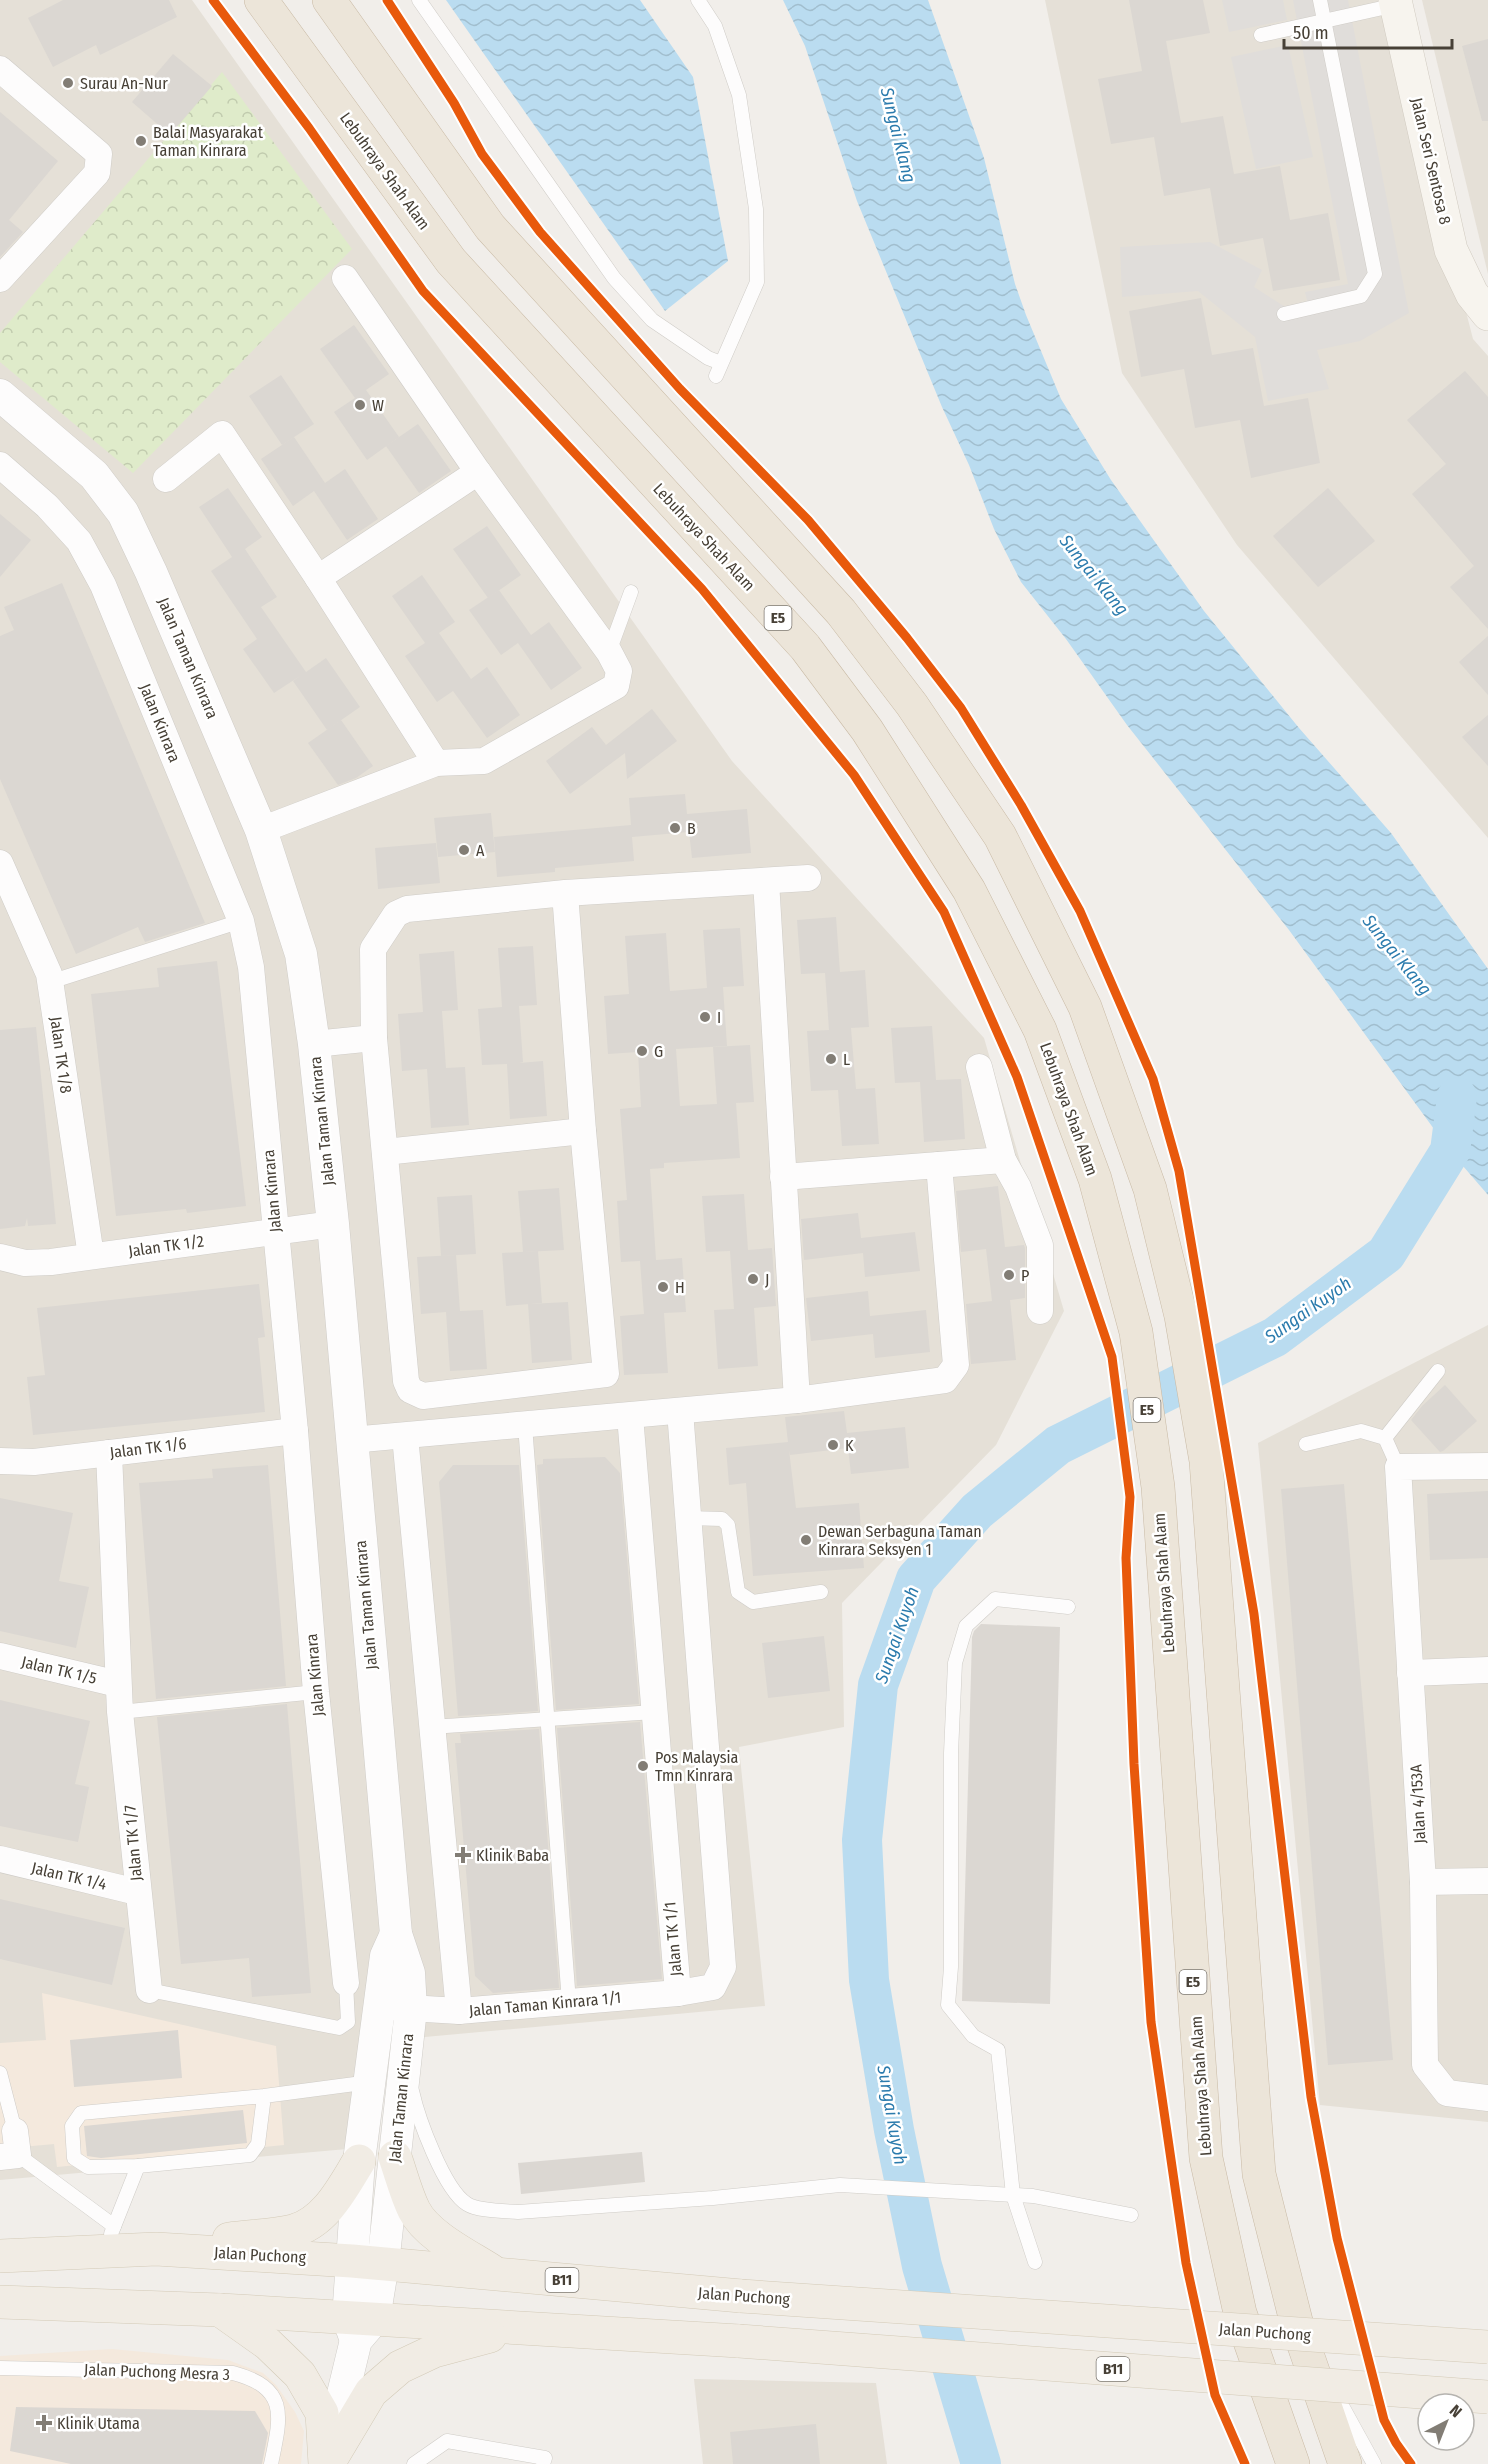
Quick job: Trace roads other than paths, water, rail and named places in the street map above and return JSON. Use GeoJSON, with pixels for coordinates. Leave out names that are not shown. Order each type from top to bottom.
{"type":"FeatureCollection","features":[{"type":"Feature","properties":{"kind":"highway","name":"Lebuhraya Shah Alam"},"geometry":{"type":"LineString","coordinates":[[261,0],[451,261],[805,647],[867,730],[969,890],[1040,1030],[1095,1179],[1136,1332],[1158,1487],[1206,2158],[1240,2313],[1293,2464]]}},
{"type":"Feature","properties":{"kind":"highway"},"geometry":{"type":"LineString","coordinates":[[329,0],[490,226],[841,612],[912,705],[1000,836],[1085,1006],[1150,1189],[1181,1316],[1206,1461],[1259,2174],[1297,2325],[1345,2464]]}},
{"type":"Feature","properties":{"kind":"main road","name":"Jalan Seri Sentosa 8"},"geometry":{"type":"LineString","coordinates":[[1396,2],[1451,250],[1472,294],[1488,314]]}},
{"type":"Feature","properties":{"kind":"main road"},"geometry":{"type":"LineString","coordinates":[[394,2157],[414,2211],[429,2228],[446,2241],[497,2274]]}},
{"type":"Feature","properties":{"kind":"main road"},"geometry":{"type":"LineString","coordinates":[[156,2249],[295,2230],[319,2217],[336,2197],[359,2161]]}},
{"type":"Feature","properties":{"kind":"main road","name":"Jalan Puchong"},"geometry":{"type":"LineString","coordinates":[[0,2256],[109,2239],[156,2249],[368,2263],[741,2296],[1488,2348]]}},
{"type":"Feature","properties":{"kind":"main road","name":"B11"},"geometry":{"type":"LineString","coordinates":[[0,2302],[220,2310],[359,2326],[518,2329],[739,2341],[1488,2397]]}},
{"type":"Feature","properties":{"kind":"main road"},"geometry":{"type":"LineString","coordinates":[[220,2310],[268,2344],[300,2375],[322,2413],[327,2464]]}},
{"type":"Feature","properties":{"kind":"main road"},"geometry":{"type":"LineString","coordinates":[[327,2464],[371,2392],[400,2367],[434,2351],[518,2329]]}},
{"type":"Feature","properties":{"kind":"street"},"geometry":{"type":"LineString","coordinates":[[0,69],[99,154],[97,173],[0,279]]}},
{"type":"Feature","properties":{"kind":"street"},"geometry":{"type":"LineString","coordinates":[[261,830],[436,764],[484,761],[615,686],[619,671],[609,652],[478,472],[345,278]]}},
{"type":"Feature","properties":{"kind":"street","name":"Jalan Taman Kinrara"},"geometry":{"type":"LineString","coordinates":[[0,395],[94,475],[123,513],[156,583],[261,830],[301,954],[314,1044],[333,1224],[396,1934],[409,1972],[411,2009],[394,2157],[368,2263]]}},
{"type":"Feature","properties":{"kind":"street"},"geometry":{"type":"LineString","coordinates":[[166,479],[222,434],[318,578],[436,764]]}},
{"type":"Feature","properties":{"kind":"street","name":"Jalan Kinrara"},"geometry":{"type":"LineString","coordinates":[[0,465],[48,506],[71,532],[103,585],[241,921],[251,967],[296,1431],[316,1692],[346,1983]]}},
{"type":"Feature","properties":{"kind":"street"},"geometry":{"type":"LineString","coordinates":[[318,578],[478,472]]}},
{"type":"Feature","properties":{"kind":"street","name":"Jalan TK 1/8"},"geometry":{"type":"LineString","coordinates":[[0,863],[49,974],[91,1256]]}},
{"type":"Feature","properties":{"kind":"street"},"geometry":{"type":"LineString","coordinates":[[565,893],[583,1131],[606,1374],[423,1396],[410,1390],[406,1382],[374,1038],[373,949],[396,914],[408,909],[565,893],[808,878]]}},
{"type":"Feature","properties":{"kind":"street"},"geometry":{"type":"LineString","coordinates":[[766,881],[797,1400]]}},
{"type":"Feature","properties":{"kind":"street"},"geometry":{"type":"LineString","coordinates":[[314,1044],[374,1038]]}},
{"type":"Feature","properties":{"kind":"street"},"geometry":{"type":"LineString","coordinates":[[979,1067],[1003,1160],[1018,1187],[1040,1245],[1040,1311]]}},
{"type":"Feature","properties":{"kind":"street"},"geometry":{"type":"LineString","coordinates":[[386,1152],[583,1131]]}},
{"type":"Feature","properties":{"kind":"street"},"geometry":{"type":"LineString","coordinates":[[783,1177],[1003,1160]]}},
{"type":"Feature","properties":{"kind":"street"},"geometry":{"type":"LineString","coordinates":[[351,1440],[797,1400],[945,1380],[956,1365],[939,1165]]}},
{"type":"Feature","properties":{"kind":"street","name":"Jalan TK 1/2"},"geometry":{"type":"LineString","coordinates":[[0,1257],[25,1263],[51,1262],[333,1224]]}},
{"type":"Feature","properties":{"kind":"street","name":"Jalan TK 1/1"},"geometry":{"type":"LineString","coordinates":[[630,1416],[678,1993],[713,1987],[723,1968],[680,1411]]}},
{"type":"Feature","properties":{"kind":"street","name":"Jalan TK 1/6"},"geometry":{"type":"LineString","coordinates":[[0,1461],[34,1462],[296,1431]]}},
{"type":"Feature","properties":{"kind":"street"},"geometry":{"type":"LineString","coordinates":[[405,1436],[459,2011]]}},
{"type":"Feature","properties":{"kind":"street","name":"Jalan TK 1/7"},"geometry":{"type":"LineString","coordinates":[[109,1452],[120,1712],[149,1990]]}},
{"type":"Feature","properties":{"kind":"street"},"geometry":{"type":"LineString","coordinates":[[1398,1467],[1488,1466]]}},
{"type":"Feature","properties":{"kind":"street","name":"Jalan 4/153A"},"geometry":{"type":"LineString","coordinates":[[1398,1467],[1423,1882],[1425,2065],[1447,2093],[1488,2098]]}},
{"type":"Feature","properties":{"kind":"street","name":"Jalan TK 1/5"},"geometry":{"type":"LineString","coordinates":[[0,1656],[118,1684]]}},
{"type":"Feature","properties":{"kind":"street"},"geometry":{"type":"LineString","coordinates":[[1410,1673],[1488,1670]]}},
{"type":"Feature","properties":{"kind":"street","name":"Jalan TK 1/4"},"geometry":{"type":"LineString","coordinates":[[0,1859],[137,1892]]}},
{"type":"Feature","properties":{"kind":"street"},"geometry":{"type":"LineString","coordinates":[[1423,1882],[1488,1881]]}},
{"type":"Feature","properties":{"kind":"street","name":"Jalan Taman Kinrara"},"geometry":{"type":"LineString","coordinates":[[368,2263],[359,2161],[386,1956],[396,1934]]}},
{"type":"Feature","properties":{"kind":"street","name":"Jalan Taman Kinrara 1/1"},"geometry":{"type":"LineString","coordinates":[[411,2009],[459,2011],[678,1993]]}},
{"type":"Feature","properties":{"kind":"street"},"geometry":{"type":"LineString","coordinates":[[380,2007],[411,2009]]}},
{"type":"Feature","properties":{"kind":"street"},"geometry":{"type":"LineString","coordinates":[[327,2464],[359,2326],[368,2263]]}},
{"type":"Feature","properties":{"kind":"lane"},"geometry":{"type":"LineString","coordinates":[[419,0],[614,278],[652,320],[708,358],[718,370],[756,282],[756,209],[739,95],[716,26],[699,0]]}},
{"type":"Feature","properties":{"kind":"lane"},"geometry":{"type":"LineString","coordinates":[[1284,314],[1361,296],[1375,274],[1320,0]]}},
{"type":"Feature","properties":{"kind":"lane"},"geometry":{"type":"LineString","coordinates":[[1261,35],[1396,2]]}},
{"type":"Feature","properties":{"kind":"lane"},"geometry":{"type":"LineString","coordinates":[[609,652],[632,592]]}},
{"type":"Feature","properties":{"kind":"lane"},"geometry":{"type":"LineString","coordinates":[[50,982],[241,921]]}},
{"type":"Feature","properties":{"kind":"lane"},"geometry":{"type":"LineString","coordinates":[[1384,1438],[1438,1371]]}},
{"type":"Feature","properties":{"kind":"lane"},"geometry":{"type":"LineString","coordinates":[[525,1425],[569,2002]]}},
{"type":"Feature","properties":{"kind":"lane"},"geometry":{"type":"LineString","coordinates":[[1306,1444],[1361,1431],[1384,1438],[1398,1467]]}},
{"type":"Feature","properties":{"kind":"lane"},"geometry":{"type":"LineString","coordinates":[[688,1518],[722,1519],[728,1525],[738,1592],[753,1602],[821,1592]]}},
{"type":"Feature","properties":{"kind":"lane"},"geometry":{"type":"LineString","coordinates":[[1035,2262],[1013,2195],[998,2050],[973,2036],[948,2005],[951,1967],[951,1753],[955,1663],[966,1626],[995,1599],[1068,1607]]}},
{"type":"Feature","properties":{"kind":"lane"},"geometry":{"type":"LineString","coordinates":[[120,1712],[316,1692]]}},
{"type":"Feature","properties":{"kind":"lane"},"geometry":{"type":"LineString","coordinates":[[431,1727],[654,1712]]}},
{"type":"Feature","properties":{"kind":"lane","name":"Jalan TK 1/7"},"geometry":{"type":"LineString","coordinates":[[149,1990],[339,2028],[348,2022],[346,1983]]}},
{"type":"Feature","properties":{"kind":"lane"},"geometry":{"type":"LineString","coordinates":[[405,2060],[415,2106],[433,2150],[448,2183],[468,2205],[518,2212],[713,2198],[840,2185],[1033,2196],[1131,2215]]}},
{"type":"Feature","properties":{"kind":"lane"},"geometry":{"type":"LineString","coordinates":[[0,2073],[11,2148],[109,2239],[138,2166]]}},
{"type":"Feature","properties":{"kind":"lane"},"geometry":{"type":"LineString","coordinates":[[264,2096],[258,2144],[250,2155],[138,2166],[88,2167],[74,2158],[72,2126],[81,2113],[264,2096],[371,2082]]}},
{"type":"Feature","properties":{"kind":"lane"},"geometry":{"type":"LineString","coordinates":[[1297,2325],[1374,2464]]}},
{"type":"Feature","properties":{"kind":"lane","name":"Jalan Puchong Mesra 3"},"geometry":{"type":"LineString","coordinates":[[0,2368],[233,2373],[251,2378],[268,2389],[279,2408],[279,2428],[270,2464]]}},
{"type":"Feature","properties":{"kind":"lane"},"geometry":{"type":"LineString","coordinates":[[414,2464],[447,2441],[545,2458],[543,2464]]}},
{"type":"Feature","properties":{"kind":"water"},"geometry":{"type":"Polygon","coordinates":[[[446,0],[640,0],[693,77],[728,261],[665,311],[446,0]]]}},
{"type":"Feature","properties":{"kind":"water","name":"Sungai Klang"},"geometry":{"type":"Polygon","coordinates":[[[783,0],[928,0],[984,158],[1015,284],[1061,399],[1111,480],[1204,611],[1299,728],[1391,833],[1488,969],[1488,1195],[1450,1151],[1289,930],[1127,725],[1066,639],[1021,582],[994,529],[857,201],[805,46],[783,0]]]}},
{"type":"Feature","properties":{"kind":"waterway","name":"Sungai Kuyoh"},"geometry":{"type":"LineString","coordinates":[[981,2464],[922,2266],[894,2130],[869,1980],[862,1840],[878,1685],[916,1579],[977,1511],[1058,1445],[1275,1337],[1386,1254],[1450,1151],[1457,1097]]}},
{"type":"Feature","properties":{"kind":"place","name":"Surau An-Nur"},"geometry":{"type":"Point","coordinates":[68,83]}},
{"type":"Feature","properties":{"kind":"place","name":"Balai Masyarakat Taman Kinrara"},"geometry":{"type":"Point","coordinates":[141,141]}},
{"type":"Feature","properties":{"kind":"place","name":"W"},"geometry":{"type":"Point","coordinates":[360,405]}},
{"type":"Feature","properties":{"kind":"place","name":"B"},"geometry":{"type":"Point","coordinates":[675,828]}},
{"type":"Feature","properties":{"kind":"place","name":"A"},"geometry":{"type":"Point","coordinates":[464,850]}},
{"type":"Feature","properties":{"kind":"place","name":"I"},"geometry":{"type":"Point","coordinates":[705,1017]}},
{"type":"Feature","properties":{"kind":"place","name":"G"},"geometry":{"type":"Point","coordinates":[642,1051]}},
{"type":"Feature","properties":{"kind":"place","name":"L"},"geometry":{"type":"Point","coordinates":[831,1059]}},
{"type":"Feature","properties":{"kind":"place","name":"P"},"geometry":{"type":"Point","coordinates":[1009,1275]}},
{"type":"Feature","properties":{"kind":"place","name":"J"},"geometry":{"type":"Point","coordinates":[753,1279]}},
{"type":"Feature","properties":{"kind":"place","name":"H"},"geometry":{"type":"Point","coordinates":[663,1287]}},
{"type":"Feature","properties":{"kind":"place","name":"K"},"geometry":{"type":"Point","coordinates":[833,1445]}},
{"type":"Feature","properties":{"kind":"place","name":"Dewan Serbaguna Taman Kinrara Seksyen 1"},"geometry":{"type":"Point","coordinates":[806,1540]}},
{"type":"Feature","properties":{"kind":"place","name":"Pos Malaysia Tmn Kinrara"},"geometry":{"type":"Point","coordinates":[643,1766]}},
{"type":"Feature","properties":{"kind":"place","name":"Klinik Baba"},"geometry":{"type":"Point","coordinates":[463,1855]}},
{"type":"Feature","properties":{"kind":"place","name":"Klinik Utama"},"geometry":{"type":"Point","coordinates":[44,2423]}}]}
